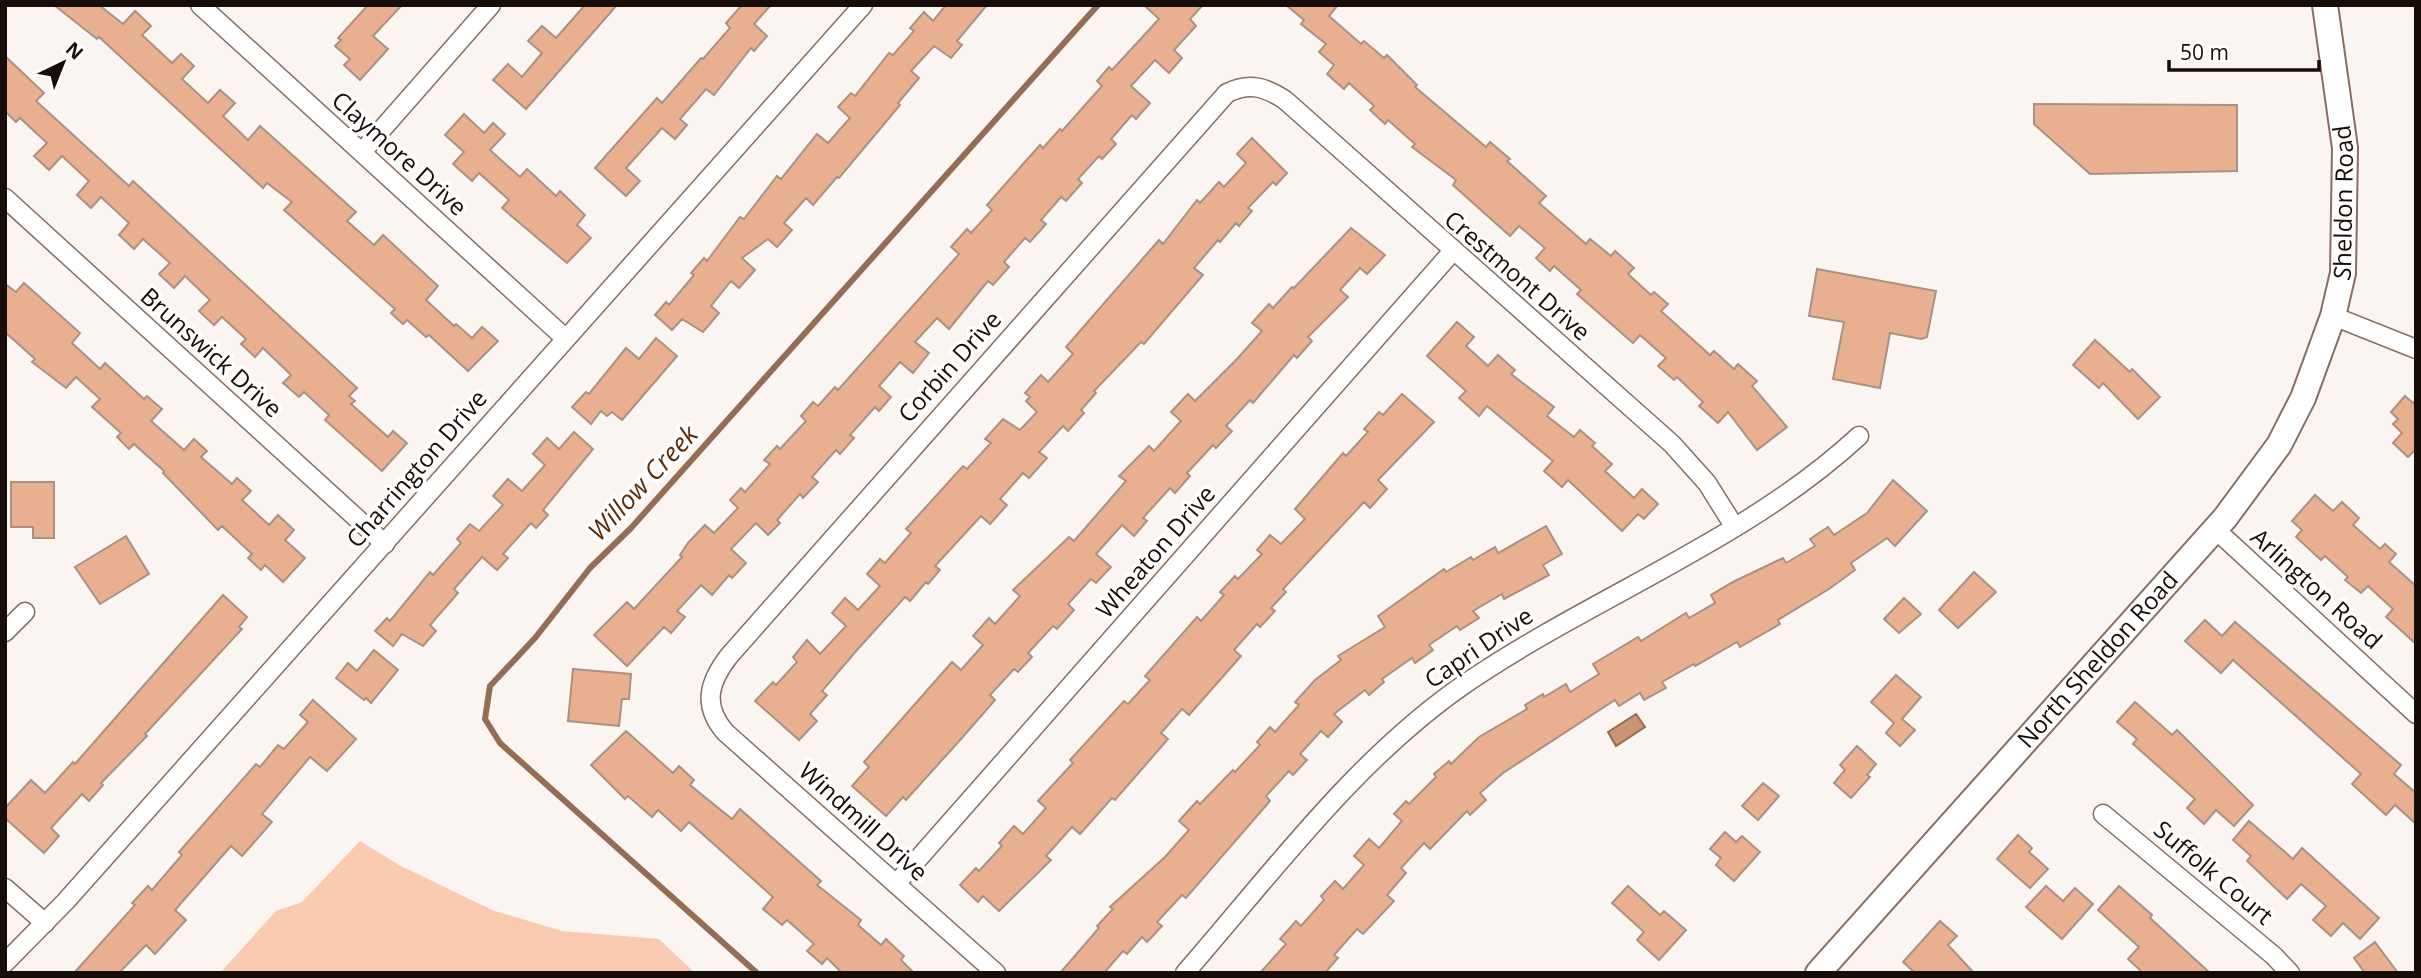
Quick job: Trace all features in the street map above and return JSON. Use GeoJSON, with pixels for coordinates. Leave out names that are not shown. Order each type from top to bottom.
{"type":"FeatureCollection","features":[{"type":"Feature","properties":{"kind":"street","name":"Claymore Drive"},"geometry":{"type":"LineString","coordinates":[[200,5],[565,338]]}},
{"type":"Feature","properties":{"kind":"street"},"geometry":{"type":"LineString","coordinates":[[362,152],[491,5]]}},
{"type":"Feature","properties":{"kind":"street","name":"Charrington Drive"},"geometry":{"type":"LineString","coordinates":[[5,964],[45,923],[385,544],[863,5]]}},
{"type":"Feature","properties":{"kind":"street","name":"Sheldon Road"},"geometry":{"type":"LineString","coordinates":[[2325,5],[2345,148],[2343,273],[2333,316]]}},
{"type":"Feature","properties":{"kind":"street","name":"Crestmont Drive"},"geometry":{"type":"LineString","coordinates":[[1248,86],[1270,90],[1285,100],[1452,252],[1672,444],[1707,483],[1734,526]]}},
{"type":"Feature","properties":{"kind":"street","name":"Corbin Drive"},"geometry":{"type":"LineString","coordinates":[[710,699],[714,676],[729,656],[887,474],[1219,100],[1227,93],[1248,86]]}},
{"type":"Feature","properties":{"kind":"street","name":"Brunswick Drive"},"geometry":{"type":"LineString","coordinates":[[5,198],[385,544]]}},
{"type":"Feature","properties":{"kind":"street","name":"Wheaton Drive"},"geometry":{"type":"LineString","coordinates":[[896,884],[1452,252]]}},
{"type":"Feature","properties":{"kind":"street"},"geometry":{"type":"LineString","coordinates":[[2333,316],[2416,349]]}},
{"type":"Feature","properties":{"kind":"street","name":"North Sheldon Road"},"geometry":{"type":"LineString","coordinates":[[1827,969],[2215,529],[2259,475],[2279,445],[2303,398],[2333,316]]}},
{"type":"Feature","properties":{"kind":"street","name":"Capri Drive"},"geometry":{"type":"LineString","coordinates":[[1185,973],[1347,788],[1413,723],[1516,650],[1801,486],[1859,436]]}},
{"type":"Feature","properties":{"kind":"street","name":"Arlington Road"},"geometry":{"type":"LineString","coordinates":[[2215,529],[2416,714]]}},
{"type":"Feature","properties":{"kind":"street"},"geometry":{"type":"LineString","coordinates":[[5,632],[24,612]]}},
{"type":"Feature","properties":{"kind":"street","name":"Windmill Drive"},"geometry":{"type":"LineString","coordinates":[[710,699],[715,719],[725,732],[996,973]]}},
{"type":"Feature","properties":{"kind":"street","name":"Suffolk Court"},"geometry":{"type":"LineString","coordinates":[[2103,814],[2274,956],[2290,973]]}},
{"type":"Feature","properties":{"kind":"street"},"geometry":{"type":"LineString","coordinates":[[5,888],[45,923]]}},
{"type":"Feature","properties":{"kind":"shaded area"},"geometry":{"type":"Polygon","coordinates":[[[1636,714],[1645,727],[1616,746],[1608,732],[1636,714]]]}},
{"type":"Feature","properties":{"kind":"shaded area"},"geometry":{"type":"Polygon","coordinates":[[[360,841],[399,865],[492,910],[562,931],[659,939],[695,973],[220,973],[276,911],[302,902],[360,841]]]}},
{"type":"Feature","properties":{"kind":"building"},"geometry":{"type":"Polygon","coordinates":[[[54,5],[99,5],[123,24],[135,11],[151,26],[142,35],[172,63],[181,54],[194,66],[182,79],[208,103],[220,90],[235,103],[223,116],[248,140],[260,126],[356,212],[347,221],[374,245],[383,235],[438,286],[426,300],[454,326],[456,324],[472,338],[482,327],[498,341],[468,371],[429,335],[426,337],[407,320],[403,324],[391,313],[395,309],[284,210],[292,202],[267,183],[263,188],[99,37],[97,39],[54,5]]]}},
{"type":"Feature","properties":{"kind":"building"},"geometry":{"type":"Polygon","coordinates":[[[368,5],[402,5],[373,36],[388,49],[360,80],[344,65],[350,59],[335,46],[341,40],[338,38],[368,5]]]}},
{"type":"Feature","properties":{"kind":"building"},"geometry":{"type":"Polygon","coordinates":[[[585,5],[617,5],[526,109],[493,80],[508,64],[522,77],[542,53],[528,41],[542,26],[556,38],[585,5]]]}},
{"type":"Feature","properties":{"kind":"building"},"geometry":{"type":"Polygon","coordinates":[[[742,5],[771,5],[754,24],[767,36],[754,51],[751,48],[714,95],[706,89],[680,119],[687,125],[675,139],[662,128],[626,168],[640,181],[626,196],[595,168],[657,98],[662,103],[701,58],[703,59],[730,28],[726,23],[742,5]]]}},
{"type":"Feature","properties":{"kind":"building"},"geometry":{"type":"Polygon","coordinates":[[[946,5],[987,5],[957,41],[962,45],[951,58],[934,46],[911,71],[919,78],[898,103],[900,105],[813,205],[806,198],[784,223],[792,230],[777,247],[768,239],[742,258],[755,270],[739,288],[731,281],[711,306],[719,313],[703,332],[682,319],[672,330],[655,315],[666,302],[669,305],[694,275],[691,273],[704,258],[707,261],[740,217],[744,219],[777,176],[781,179],[817,134],[828,143],[850,118],[838,107],[851,93],[855,96],[889,53],[893,55],[914,31],[910,28],[924,12],[933,21],[946,5]]]}},
{"type":"Feature","properties":{"kind":"building"},"geometry":{"type":"Polygon","coordinates":[[[1144,5],[1203,5],[1190,19],[1196,26],[1174,50],[1182,58],[1169,73],[1155,60],[1131,86],[1150,103],[1136,119],[1132,115],[1111,139],[1116,144],[1102,159],[1099,156],[1078,179],[1082,183],[1066,201],[1061,197],[1041,220],[1046,224],[1030,242],[1025,238],[1004,262],[1009,267],[993,285],[988,281],[949,329],[937,318],[915,342],[929,353],[913,373],[900,362],[879,386],[891,397],[879,411],[875,407],[850,435],[854,438],[840,454],[836,450],[812,477],[818,482],[803,498],[800,494],[777,520],[780,523],[768,535],[756,523],[731,549],[746,563],[732,578],[729,575],[712,595],[701,585],[677,611],[685,617],[671,633],[664,627],[627,666],[594,635],[627,602],[634,609],[682,557],[680,555],[688,543],[705,525],[714,533],[738,508],[730,500],[741,488],[745,492],[770,464],[764,460],[777,446],[780,449],[806,421],[801,416],[813,402],[818,406],[835,387],[838,390],[959,254],[951,247],[967,229],[971,233],[992,210],[987,205],[1040,145],[1043,148],[1060,129],[1062,131],[1102,86],[1097,81],[1109,67],[1112,70],[1159,19],[1144,5]]]}},
{"type":"Feature","properties":{"kind":"building"},"geometry":{"type":"Polygon","coordinates":[[[1286,5],[1338,5],[1329,16],[1361,44],[1364,41],[1384,58],[1387,55],[1417,85],[1415,87],[1486,147],[1490,142],[1510,159],[1507,161],[1546,196],[1539,203],[1586,244],[1590,239],[1611,256],[1615,251],[1634,268],[1628,274],[1651,295],[1654,292],[1668,304],[1661,311],[1710,355],[1714,351],[1734,369],[1738,364],[1757,381],[1752,386],[1787,427],[1757,450],[1728,412],[1718,423],[1699,406],[1703,402],[1677,377],[1674,380],[1658,366],[1666,358],[1640,335],[1633,343],[1577,294],[1581,290],[1554,266],[1550,271],[1536,258],[1545,248],[1519,226],[1510,236],[1453,185],[1456,180],[1412,147],[1415,144],[1388,120],[1385,124],[1370,110],[1374,106],[1349,83],[1344,89],[1327,74],[1334,65],[1319,52],[1326,44],[1301,24],[1304,20],[1286,5]]]}},
{"type":"Feature","properties":{"kind":"building"},"geometry":{"type":"Polygon","coordinates":[[[5,56],[44,93],[36,101],[129,186],[133,181],[357,388],[349,396],[355,401],[351,404],[388,437],[393,431],[407,443],[382,471],[325,420],[329,415],[304,392],[299,397],[283,383],[291,375],[263,348],[255,357],[241,344],[246,339],[222,317],[214,325],[199,311],[210,300],[185,276],[174,288],[159,274],[170,263],[143,239],[134,249],[119,235],[129,223],[101,197],[91,208],[77,195],[89,181],[62,156],[49,170],[34,156],[47,143],[20,118],[16,122],[5,111],[5,56]]]}},
{"type":"Feature","properties":{"kind":"building"},"geometry":{"type":"Polygon","coordinates":[[[2034,104],[2237,105],[2237,171],[2090,174],[2034,124],[2034,104]]]}},
{"type":"Feature","properties":{"kind":"building"},"geometry":{"type":"Polygon","coordinates":[[[464,114],[484,133],[493,123],[505,134],[490,150],[520,177],[527,169],[556,196],[560,191],[585,215],[577,225],[591,238],[567,263],[502,208],[509,200],[479,173],[472,181],[453,164],[464,152],[445,135],[464,114]]]}},
{"type":"Feature","properties":{"kind":"building"},"geometry":{"type":"Polygon","coordinates":[[[1252,138],[1287,173],[1276,185],[1273,182],[1248,208],[1252,211],[1239,226],[1236,223],[1194,268],[1203,275],[1144,344],[1141,342],[1094,391],[1096,393],[1081,410],[1084,413],[1068,431],[1063,426],[1039,452],[1047,458],[1029,478],[1023,473],[1000,499],[1007,505],[990,524],[981,516],[935,566],[940,570],[928,584],[926,582],[910,601],[905,597],[857,650],[822,691],[827,695],[810,714],[817,721],[799,740],[755,701],[773,682],[776,685],[797,662],[793,657],[807,640],[820,654],[846,626],[832,613],[845,598],[858,610],[880,586],[867,574],[880,559],[885,563],[911,533],[906,529],[963,466],[967,469],[991,443],[985,439],[1003,419],[1020,430],[1037,412],[1026,401],[1030,397],[1025,393],[1041,375],[1048,382],[1073,354],[1066,347],[1159,240],[1163,244],[1197,200],[1200,203],[1219,182],[1224,187],[1246,163],[1237,154],[1252,138]]]}},
{"type":"Feature","properties":{"kind":"building"},"geometry":{"type":"Polygon","coordinates":[[[1351,228],[1385,255],[1367,274],[1360,268],[1340,290],[1348,297],[1308,337],[1312,341],[1297,358],[1294,355],[1253,403],[1250,400],[1226,426],[1232,431],[1216,448],[1213,445],[1187,473],[1190,476],[1175,493],[1170,488],[1143,518],[1147,521],[1134,536],[1122,525],[1096,554],[1111,567],[1096,583],[1091,579],[1068,604],[1074,610],[1057,629],[1053,626],[1028,653],[1032,657],[1018,672],[1014,669],[990,695],[995,700],[906,800],[903,797],[886,816],[852,786],[869,767],[864,762],[952,662],[961,670],[983,645],[973,636],[989,618],[995,624],[1020,596],[1013,590],[1069,537],[1074,541],[1126,481],[1119,476],[1149,446],[1154,451],[1181,421],[1171,412],[1188,394],[1195,401],[1237,359],[1262,331],[1252,323],[1269,304],[1273,308],[1292,287],[1294,288],[1351,228]]]}},
{"type":"Feature","properties":{"kind":"building"},"geometry":{"type":"Polygon","coordinates":[[[1817,269],[1936,291],[1927,337],[1921,339],[1890,333],[1880,388],[1833,379],[1844,322],[1809,316],[1817,269]]]}},
{"type":"Feature","properties":{"kind":"building"},"geometry":{"type":"Polygon","coordinates":[[[24,283],[80,333],[72,343],[100,369],[105,363],[144,399],[147,396],[162,409],[151,421],[184,450],[194,439],[207,451],[201,457],[232,484],[237,478],[251,491],[242,500],[269,525],[278,515],[294,530],[285,540],[305,558],[283,582],[265,565],[261,570],[248,558],[252,554],[222,526],[218,530],[164,471],[134,444],[129,449],[117,437],[121,433],[92,407],[100,399],[76,377],[66,388],[32,362],[35,359],[5,332],[5,284],[16,292],[24,283]]]}},
{"type":"Feature","properties":{"kind":"building"},"geometry":{"type":"Polygon","coordinates":[[[1457,322],[1474,337],[1466,346],[1488,366],[1498,355],[1515,370],[1511,374],[1554,407],[1547,416],[1574,437],[1580,430],[1595,443],[1592,446],[1612,464],[1605,471],[1634,498],[1642,489],[1658,504],[1644,519],[1638,514],[1622,531],[1568,480],[1562,487],[1544,471],[1553,461],[1487,406],[1479,416],[1459,398],[1466,391],[1427,356],[1457,322]]]}},
{"type":"Feature","properties":{"kind":"building"},"geometry":{"type":"Polygon","coordinates":[[[656,338],[677,356],[622,420],[612,412],[607,416],[601,411],[591,424],[572,407],[586,392],[589,394],[626,348],[639,359],[656,338]]]}},
{"type":"Feature","properties":{"kind":"building"},"geometry":{"type":"Polygon","coordinates":[[[2095,340],[2130,372],[2132,369],[2160,397],[2138,419],[2103,383],[2099,388],[2073,365],[2095,340]]]}},
{"type":"Feature","properties":{"kind":"building"},"geometry":{"type":"Polygon","coordinates":[[[1402,394],[1434,422],[1378,480],[1387,489],[1370,508],[1364,502],[1283,589],[1286,592],[1271,608],[1275,611],[1260,627],[1257,624],[1234,650],[1241,656],[1189,715],[1182,709],[1161,733],[1168,739],[1115,800],[1112,798],[1080,834],[1072,827],[1046,856],[1051,860],[999,911],[983,896],[978,902],[960,885],[976,868],[979,871],[1002,846],[999,843],[1014,826],[1023,834],[1046,808],[1038,801],[1073,763],[1070,760],[1124,701],[1128,704],[1150,680],[1145,676],[1197,617],[1201,621],[1224,595],[1220,592],[1235,576],[1238,579],[1262,554],[1257,550],[1270,535],[1281,544],[1305,519],[1295,509],[1343,453],[1346,456],[1368,432],[1364,429],[1379,412],[1383,415],[1402,394]]]}},
{"type":"Feature","properties":{"kind":"building"},"geometry":{"type":"Polygon","coordinates":[[[2405,396],[2413,403],[2416,400],[2416,449],[2408,457],[2393,443],[2402,433],[2393,424],[2398,419],[2391,412],[2405,396]]]}},
{"type":"Feature","properties":{"kind":"building"},"geometry":{"type":"Polygon","coordinates":[[[574,432],[593,449],[543,510],[548,515],[536,528],[531,523],[503,554],[508,558],[497,570],[482,557],[454,589],[458,593],[430,625],[436,631],[423,646],[402,634],[393,646],[375,631],[387,618],[390,621],[430,572],[433,575],[461,543],[457,539],[470,524],[479,531],[503,505],[493,496],[508,479],[522,491],[545,465],[533,454],[547,438],[559,449],[574,432]]]}},
{"type":"Feature","properties":{"kind":"building"},"geometry":{"type":"Polygon","coordinates":[[[1893,480],[1927,511],[1895,546],[1887,538],[1851,563],[1855,570],[1778,620],[1780,624],[1740,647],[1737,642],[1695,666],[1694,664],[1662,682],[1666,688],[1644,700],[1640,693],[1619,706],[1615,700],[1503,773],[1480,793],[1486,800],[1470,815],[1467,811],[1430,849],[1424,843],[1401,868],[1406,873],[1387,895],[1394,901],[1363,934],[1357,929],[1334,955],[1338,958],[1325,973],[1260,973],[1286,944],[1280,939],[1296,921],[1301,926],[1324,900],[1321,896],[1335,881],[1343,889],[1364,865],[1354,856],[1369,839],[1379,848],[1402,821],[1394,814],[1406,801],[1409,804],[1436,777],[1434,774],[1449,761],[1451,764],[1479,737],[1527,709],[1525,705],[1543,694],[1544,697],[1566,684],[1570,692],[1599,674],[1593,664],[1638,637],[1641,641],[1686,613],[1689,618],[1715,603],[1711,595],[1733,582],[1783,558],[1786,563],[1815,546],[1810,539],[1828,527],[1834,535],[1867,513],[1893,480]]]}},
{"type":"Feature","properties":{"kind":"building"},"geometry":{"type":"Polygon","coordinates":[[[11,482],[54,482],[54,538],[33,538],[33,527],[11,527],[11,482]]]}},
{"type":"Feature","properties":{"kind":"building"},"geometry":{"type":"Polygon","coordinates":[[[2315,495],[2333,511],[2342,502],[2359,518],[2353,525],[2380,549],[2385,544],[2396,554],[2389,562],[2416,586],[2416,644],[2386,617],[2393,609],[2368,586],[2361,593],[2345,580],[2348,577],[2325,556],[2321,560],[2296,537],[2302,530],[2292,521],[2315,495]]]}},
{"type":"Feature","properties":{"kind":"building"},"geometry":{"type":"Polygon","coordinates":[[[1546,526],[1562,554],[1543,565],[1549,575],[1504,599],[1502,594],[1473,611],[1479,618],[1460,630],[1457,626],[1429,645],[1433,650],[1415,663],[1412,658],[1382,679],[1384,682],[1369,695],[1365,690],[1334,714],[1342,722],[1328,737],[1321,731],[1300,754],[1307,760],[1293,775],[1289,771],[1266,796],[1270,801],[1186,898],[1182,895],[1157,922],[1162,926],[1147,942],[1142,937],[1127,954],[1123,951],[1104,973],[1060,973],[1099,928],[1097,926],[1113,909],[1110,907],[1165,857],[1189,830],[1179,821],[1197,801],[1200,804],[1233,770],[1235,772],[1260,745],[1257,742],[1270,727],[1275,732],[1299,705],[1295,702],[1315,680],[1341,660],[1338,656],[1385,627],[1378,616],[1444,569],[1446,572],[1495,547],[1498,553],[1546,526]]]}},
{"type":"Feature","properties":{"kind":"building"},"geometry":{"type":"Polygon","coordinates":[[[126,536],[149,574],[100,604],[75,567],[126,536]]]}},
{"type":"Feature","properties":{"kind":"building"},"geometry":{"type":"Polygon","coordinates":[[[1974,572],[1996,592],[1958,628],[1939,610],[1974,572]]]}},
{"type":"Feature","properties":{"kind":"building"},"geometry":{"type":"Polygon","coordinates":[[[223,595],[247,617],[239,627],[242,629],[145,734],[147,736],[101,783],[103,785],[89,801],[82,794],[51,828],[59,836],[44,853],[5,818],[5,808],[31,780],[45,793],[73,762],[75,764],[223,595]]]}},
{"type":"Feature","properties":{"kind":"building"},"geometry":{"type":"Polygon","coordinates":[[[1904,598],[1921,614],[1899,633],[1884,619],[1904,598]]]}},
{"type":"Feature","properties":{"kind":"building"},"geometry":{"type":"Polygon","coordinates":[[[2205,620],[2222,636],[2235,622],[2401,765],[2394,774],[2416,793],[2416,824],[2395,805],[2386,815],[2352,784],[2361,774],[2233,660],[2221,673],[2185,641],[2205,620]]]}},
{"type":"Feature","properties":{"kind":"building"},"geometry":{"type":"Polygon","coordinates":[[[374,650],[398,670],[371,703],[336,678],[348,663],[357,671],[374,650]]]}},
{"type":"Feature","properties":{"kind":"building"},"geometry":{"type":"Polygon","coordinates":[[[573,669],[631,674],[629,699],[622,699],[619,726],[568,721],[573,669]]]}},
{"type":"Feature","properties":{"kind":"building"},"geometry":{"type":"Polygon","coordinates":[[[1896,675],[1921,697],[1902,719],[1915,730],[1900,746],[1886,733],[1894,723],[1871,702],[1896,675]]]}},
{"type":"Feature","properties":{"kind":"building"},"geometry":{"type":"Polygon","coordinates":[[[313,700],[356,739],[327,771],[310,757],[262,814],[272,822],[242,856],[231,846],[175,910],[186,920],[155,954],[146,945],[119,973],[74,973],[135,905],[132,903],[148,886],[152,890],[182,855],[179,852],[256,764],[260,767],[278,745],[284,749],[308,722],[300,715],[313,700]]]}},
{"type":"Feature","properties":{"kind":"building"},"geometry":{"type":"Polygon","coordinates":[[[2135,702],[2172,735],[2177,730],[2253,805],[2234,826],[2216,810],[2204,824],[2187,808],[2195,799],[2133,744],[2137,739],[2117,722],[2135,702]]]}},
{"type":"Feature","properties":{"kind":"building"},"geometry":{"type":"Polygon","coordinates":[[[626,731],[673,773],[679,766],[694,780],[690,785],[732,819],[740,809],[821,881],[817,885],[861,920],[858,925],[881,945],[886,939],[904,956],[901,960],[914,973],[842,973],[827,958],[822,964],[807,951],[814,944],[787,920],[782,925],[763,909],[773,897],[689,822],[681,831],[658,810],[652,817],[628,796],[625,799],[591,765],[626,731]]]}},
{"type":"Feature","properties":{"kind":"building"},"geometry":{"type":"Polygon","coordinates":[[[1857,746],[1876,764],[1867,775],[1870,777],[1851,798],[1834,783],[1845,770],[1840,765],[1857,746]]]}},
{"type":"Feature","properties":{"kind":"building"},"geometry":{"type":"Polygon","coordinates":[[[1763,783],[1779,796],[1758,820],[1742,806],[1763,783]]]}},
{"type":"Feature","properties":{"kind":"building"},"geometry":{"type":"Polygon","coordinates":[[[2249,821],[2293,859],[2302,848],[2379,918],[2360,939],[2343,923],[2331,936],[2313,920],[2326,906],[2301,884],[2287,899],[2247,861],[2251,856],[2233,840],[2249,821]]]}},
{"type":"Feature","properties":{"kind":"building"},"geometry":{"type":"Polygon","coordinates":[[[1725,832],[1736,842],[1742,836],[1760,852],[1734,881],[1716,865],[1721,858],[1710,849],[1725,832]]]}},
{"type":"Feature","properties":{"kind":"building"},"geometry":{"type":"Polygon","coordinates":[[[2018,835],[2032,848],[2029,852],[2048,869],[2030,888],[1997,859],[2018,835]]]}},
{"type":"Feature","properties":{"kind":"building"},"geometry":{"type":"Polygon","coordinates":[[[1628,886],[1660,915],[1664,911],[1686,930],[1659,960],[1637,940],[1644,932],[1612,903],[1628,886]]]}},
{"type":"Feature","properties":{"kind":"building"},"geometry":{"type":"Polygon","coordinates":[[[2046,886],[2063,901],[2075,888],[2093,904],[2062,939],[2026,907],[2046,886]]]}},
{"type":"Feature","properties":{"kind":"building"},"geometry":{"type":"Polygon","coordinates":[[[2119,886],[2210,973],[2143,973],[2128,959],[2139,947],[2098,910],[2119,886]]]}},
{"type":"Feature","properties":{"kind":"building"},"geometry":{"type":"Polygon","coordinates":[[[1940,921],[1957,936],[1948,945],[1974,973],[1915,973],[1903,962],[1940,921]]]}},
{"type":"Feature","properties":{"kind":"building"},"geometry":{"type":"Polygon","coordinates":[[[2375,942],[2398,973],[2365,973],[2354,958],[2375,942]]]}},
{"type":"Feature","properties":{"kind":"waterway","name":"Willow Creek"},"geometry":{"type":"LineString","coordinates":[[757,973],[500,743],[485,719],[490,686],[535,638],[590,568],[631,528],[1098,5]]}}]}
